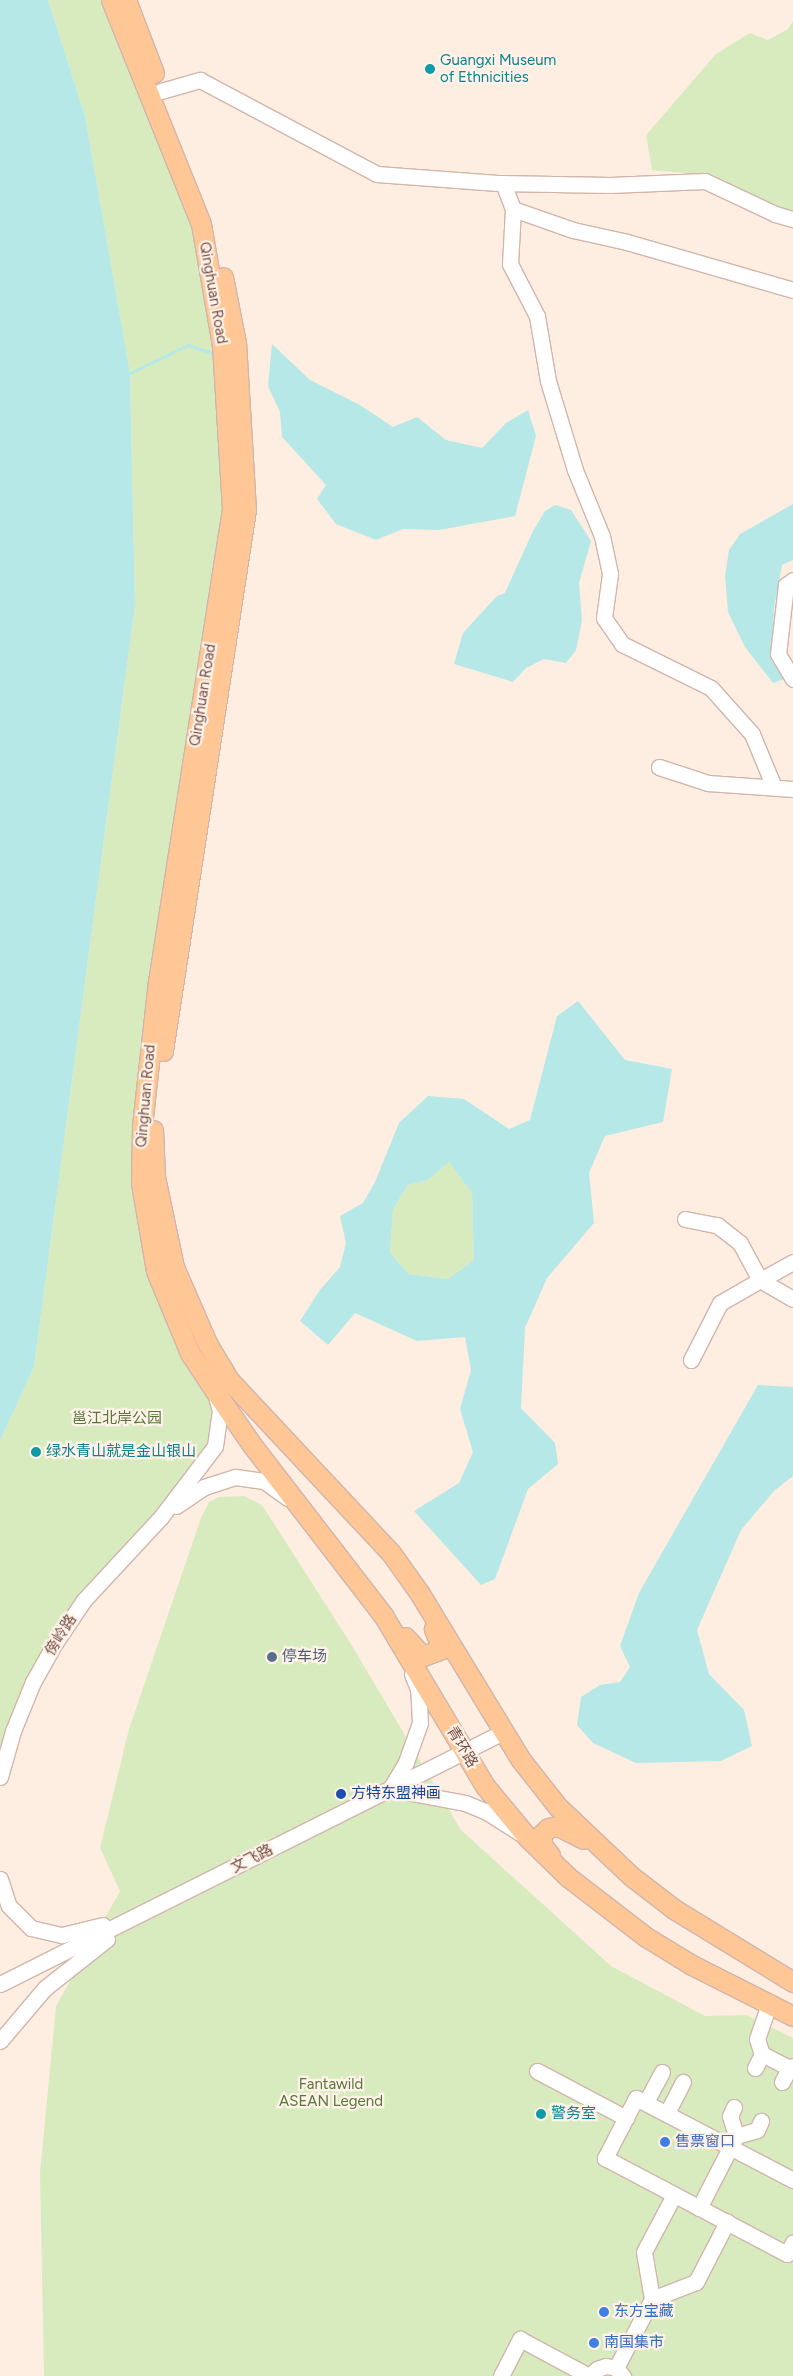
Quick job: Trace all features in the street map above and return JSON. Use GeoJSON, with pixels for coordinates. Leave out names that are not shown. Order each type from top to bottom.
{"type":"FeatureCollection","features":[{"type":"Feature","properties":{"kind":"main road","name":"Qinghuan Road"},"geometry":{"type":"LineString","coordinates":[[111,0],[201,224],[222,344],[232,509],[158,981],[142,1127],[140,1183],[156,1271],[179,1330],[215,1391]]}},
{"type":"Feature","properties":{"kind":"main road","name":"Qinghuan Road"},"geometry":{"type":"LineString","coordinates":[[126,0],[210,216],[236,343],[246,510],[171,983],[153,1132],[156,1177],[164,1228],[174,1267],[190,1308],[229,1380],[360,1516],[420,1594]]}},
{"type":"Feature","properties":{"kind":"main road","name":"青环路"},"geometry":{"type":"LineString","coordinates":[[215,1391],[252,1445],[326,1537],[383,1615],[485,1786],[528,1838],[568,1877],[646,1937],[692,1965],[793,2016]]}},
{"type":"Feature","properties":{"kind":"main road"},"geometry":{"type":"LineString","coordinates":[[383,1615],[423,1656],[442,1649],[420,1594]]}},
{"type":"Feature","properties":{"kind":"main road"},"geometry":{"type":"LineString","coordinates":[[420,1594],[503,1732],[558,1807],[595,1845],[674,1909],[793,1982]]}},
{"type":"Feature","properties":{"kind":"main road"},"geometry":{"type":"LineString","coordinates":[[568,1877],[542,1845],[542,1834],[548,1828],[558,1826],[595,1845]]}},
{"type":"Feature","properties":{"kind":"street"},"geometry":{"type":"LineString","coordinates":[[161,91],[200,80],[377,174],[503,183],[610,185],[705,181],[775,214],[793,218]]}},
{"type":"Feature","properties":{"kind":"street"},"geometry":{"type":"LineString","coordinates":[[503,183],[513,209],[510,264],[537,316],[548,381],[575,470],[602,536],[610,574],[604,618],[622,644],[711,688],[752,734],[774,787]]}},
{"type":"Feature","properties":{"kind":"street"},"geometry":{"type":"LineString","coordinates":[[513,209],[573,230],[627,242],[793,290]]}},
{"type":"Feature","properties":{"kind":"street"},"geometry":{"type":"LineString","coordinates":[[793,580],[786,585],[778,654],[793,679]]}},
{"type":"Feature","properties":{"kind":"street"},"geometry":{"type":"LineString","coordinates":[[659,767],[708,783],[793,789]]}},
{"type":"Feature","properties":{"kind":"street"},"geometry":{"type":"LineString","coordinates":[[686,1219],[718,1225],[740,1244],[760,1280],[793,1299]]}},
{"type":"Feature","properties":{"kind":"street"},"geometry":{"type":"LineString","coordinates":[[691,1360],[720,1303],[793,1262]]}},
{"type":"Feature","properties":{"kind":"street"},"geometry":{"type":"LineString","coordinates":[[161,1517],[215,1446],[220,1411],[215,1391]]}},
{"type":"Feature","properties":{"kind":"street"},"geometry":{"type":"LineString","coordinates":[[161,1517],[204,1486],[235,1477],[251,1478],[279,1491],[326,1537]]}},
{"type":"Feature","properties":{"kind":"street","name":"傍岭路"},"geometry":{"type":"LineString","coordinates":[[0,1777],[13,1732],[33,1682],[56,1643],[84,1600],[161,1517]]}},
{"type":"Feature","properties":{"kind":"street"},"geometry":{"type":"LineString","coordinates":[[405,1652],[418,1689],[420,1723],[406,1762],[390,1789],[465,1803],[485,1811],[528,1838]]}},
{"type":"Feature","properties":{"kind":"street","name":"文飞路"},"geometry":{"type":"LineString","coordinates":[[0,1984],[503,1732]]}},
{"type":"Feature","properties":{"kind":"street"},"geometry":{"type":"LineString","coordinates":[[0,1879],[4,1897],[15,1915],[41,1932],[72,1934],[140,1914]]}},
{"type":"Feature","properties":{"kind":"street"},"geometry":{"type":"LineString","coordinates":[[0,2041],[45,1988],[140,1914]]}},
{"type":"Feature","properties":{"kind":"street"},"geometry":{"type":"LineString","coordinates":[[755,2068],[762,2054],[757,2039],[769,2004]]}},
{"type":"Feature","properties":{"kind":"street"},"geometry":{"type":"LineString","coordinates":[[762,2054],[791,2067],[782,2082]]}},
{"type":"Feature","properties":{"kind":"street"},"geometry":{"type":"LineString","coordinates":[[536,2071],[626,2118]]}},
{"type":"Feature","properties":{"kind":"street"},"geometry":{"type":"LineString","coordinates":[[646,2102],[662,2072]]}},
{"type":"Feature","properties":{"kind":"street"},"geometry":{"type":"LineString","coordinates":[[667,2113],[683,2082]]}},
{"type":"Feature","properties":{"kind":"street"},"geometry":{"type":"LineString","coordinates":[[793,2180],[733,2141],[636,2098],[605,2158],[787,2254],[793,2242]]}},
{"type":"Feature","properties":{"kind":"street"},"geometry":{"type":"LineString","coordinates":[[699,2208],[733,2141],[730,2116],[734,2107]]}},
{"type":"Feature","properties":{"kind":"street"},"geometry":{"type":"LineString","coordinates":[[733,2141],[756,2130],[761,2121]]}},
{"type":"Feature","properties":{"kind":"street"},"geometry":{"type":"LineString","coordinates":[[501,2376],[520,2340],[590,2376],[597,2369],[620,2372],[652,2299],[644,2252],[674,2194]]}},
{"type":"Feature","properties":{"kind":"street"},"geometry":{"type":"LineString","coordinates":[[652,2299],[696,2282],[727,2222]]}},
{"type":"Feature","properties":{"kind":"green space","name":"邕江北岸公园"},"geometry":{"type":"Polygon","coordinates":[[[48,0],[111,0],[201,224],[232,509],[158,981],[147,1232],[215,1391],[219,1434],[55,1643],[0,1777],[0,1441],[34,1367],[135,605],[130,373],[85,116],[48,0]]]}},
{"type":"Feature","properties":{"kind":"green space"},"geometry":{"type":"Polygon","coordinates":[[[793,21],[793,222],[765,211],[705,175],[652,170],[646,135],[716,54],[750,33],[768,40],[788,29],[793,21]]]}},
{"type":"Feature","properties":{"kind":"green space"},"geometry":{"type":"Polygon","coordinates":[[[449,1162],[472,1193],[474,1260],[448,1279],[409,1274],[390,1253],[393,1209],[408,1185],[428,1180],[449,1162]]]}},
{"type":"Feature","properties":{"kind":"green space","name":"Fantawild ASEAN Legend"},"geometry":{"type":"Polygon","coordinates":[[[244,1496],[262,1505],[351,1644],[461,1830],[611,1966],[705,2016],[746,2015],[793,2038],[793,2376],[44,2376],[40,2173],[56,2006],[120,1891],[100,1848],[129,1729],[201,1518],[209,1502],[219,1497],[244,1496]]]}},
{"type":"Feature","properties":{"kind":"water"},"geometry":{"type":"Polygon","coordinates":[[[0,0],[48,0],[85,116],[130,373],[135,605],[34,1367],[0,1441],[0,0]]]}},
{"type":"Feature","properties":{"kind":"water"},"geometry":{"type":"Polygon","coordinates":[[[272,344],[310,380],[360,405],[393,427],[417,417],[446,440],[482,448],[506,423],[528,410],[536,436],[515,516],[439,530],[403,529],[376,540],[336,524],[317,499],[326,485],[282,437],[280,412],[268,386],[272,344]]]}},
{"type":"Feature","properties":{"kind":"water"},"geometry":{"type":"Polygon","coordinates":[[[793,504],[793,560],[782,565],[774,608],[771,660],[784,679],[773,683],[745,647],[728,612],[725,576],[729,550],[740,534],[793,504]]]}},
{"type":"Feature","properties":{"kind":"water"},"geometry":{"type":"Polygon","coordinates":[[[555,505],[571,510],[591,541],[579,583],[582,620],[576,650],[566,663],[544,659],[526,668],[513,682],[454,664],[463,633],[497,596],[505,593],[533,531],[545,511],[555,505]]]}},
{"type":"Feature","properties":{"kind":"water"},"geometry":{"type":"Polygon","coordinates":[[[578,1001],[625,1060],[672,1069],[663,1122],[605,1136],[589,1173],[594,1223],[547,1278],[525,1328],[521,1408],[555,1443],[558,1464],[528,1489],[495,1579],[481,1585],[414,1511],[459,1483],[473,1452],[460,1409],[471,1370],[465,1337],[417,1341],[355,1313],[328,1345],[300,1321],[320,1290],[340,1267],[346,1243],[340,1216],[363,1203],[375,1182],[399,1123],[428,1096],[464,1099],[509,1129],[530,1120],[557,1016],[578,1001]],[[449,1162],[428,1180],[408,1185],[393,1209],[390,1253],[409,1274],[448,1279],[474,1260],[472,1193],[449,1162]]]}},
{"type":"Feature","properties":{"kind":"water"},"geometry":{"type":"Polygon","coordinates":[[[758,1385],[793,1387],[793,1476],[774,1491],[741,1530],[697,1630],[709,1674],[744,1710],[752,1746],[721,1761],[636,1763],[593,1743],[577,1725],[581,1697],[600,1685],[620,1682],[630,1667],[620,1646],[639,1593],[758,1385]]]}},
{"type":"Feature","properties":{"kind":"waterway"},"geometry":{"type":"LineString","coordinates":[[130,373],[188,345],[213,353]]}},
{"type":"Feature","properties":{"kind":"place","name":"Guangxi Museum of Ethnicities"},"geometry":{"type":"Point","coordinates":[430,69]}},
{"type":"Feature","properties":{"kind":"place","name":"绿水青山就是金山银山"},"geometry":{"type":"Point","coordinates":[36,1452]}},
{"type":"Feature","properties":{"kind":"place","name":"停车场"},"geometry":{"type":"Point","coordinates":[272,1657]}},
{"type":"Feature","properties":{"kind":"place","name":"方特东盟神画"},"geometry":{"type":"Point","coordinates":[341,1794]}},
{"type":"Feature","properties":{"kind":"place","name":"警务室"},"geometry":{"type":"Point","coordinates":[541,2114]}},
{"type":"Feature","properties":{"kind":"place","name":"售票窗口"},"geometry":{"type":"Point","coordinates":[665,2142]}},
{"type":"Feature","properties":{"kind":"place","name":"东方宝藏"},"geometry":{"type":"Point","coordinates":[604,2312]}},
{"type":"Feature","properties":{"kind":"place","name":"南国集市"},"geometry":{"type":"Point","coordinates":[594,2343]}}]}
